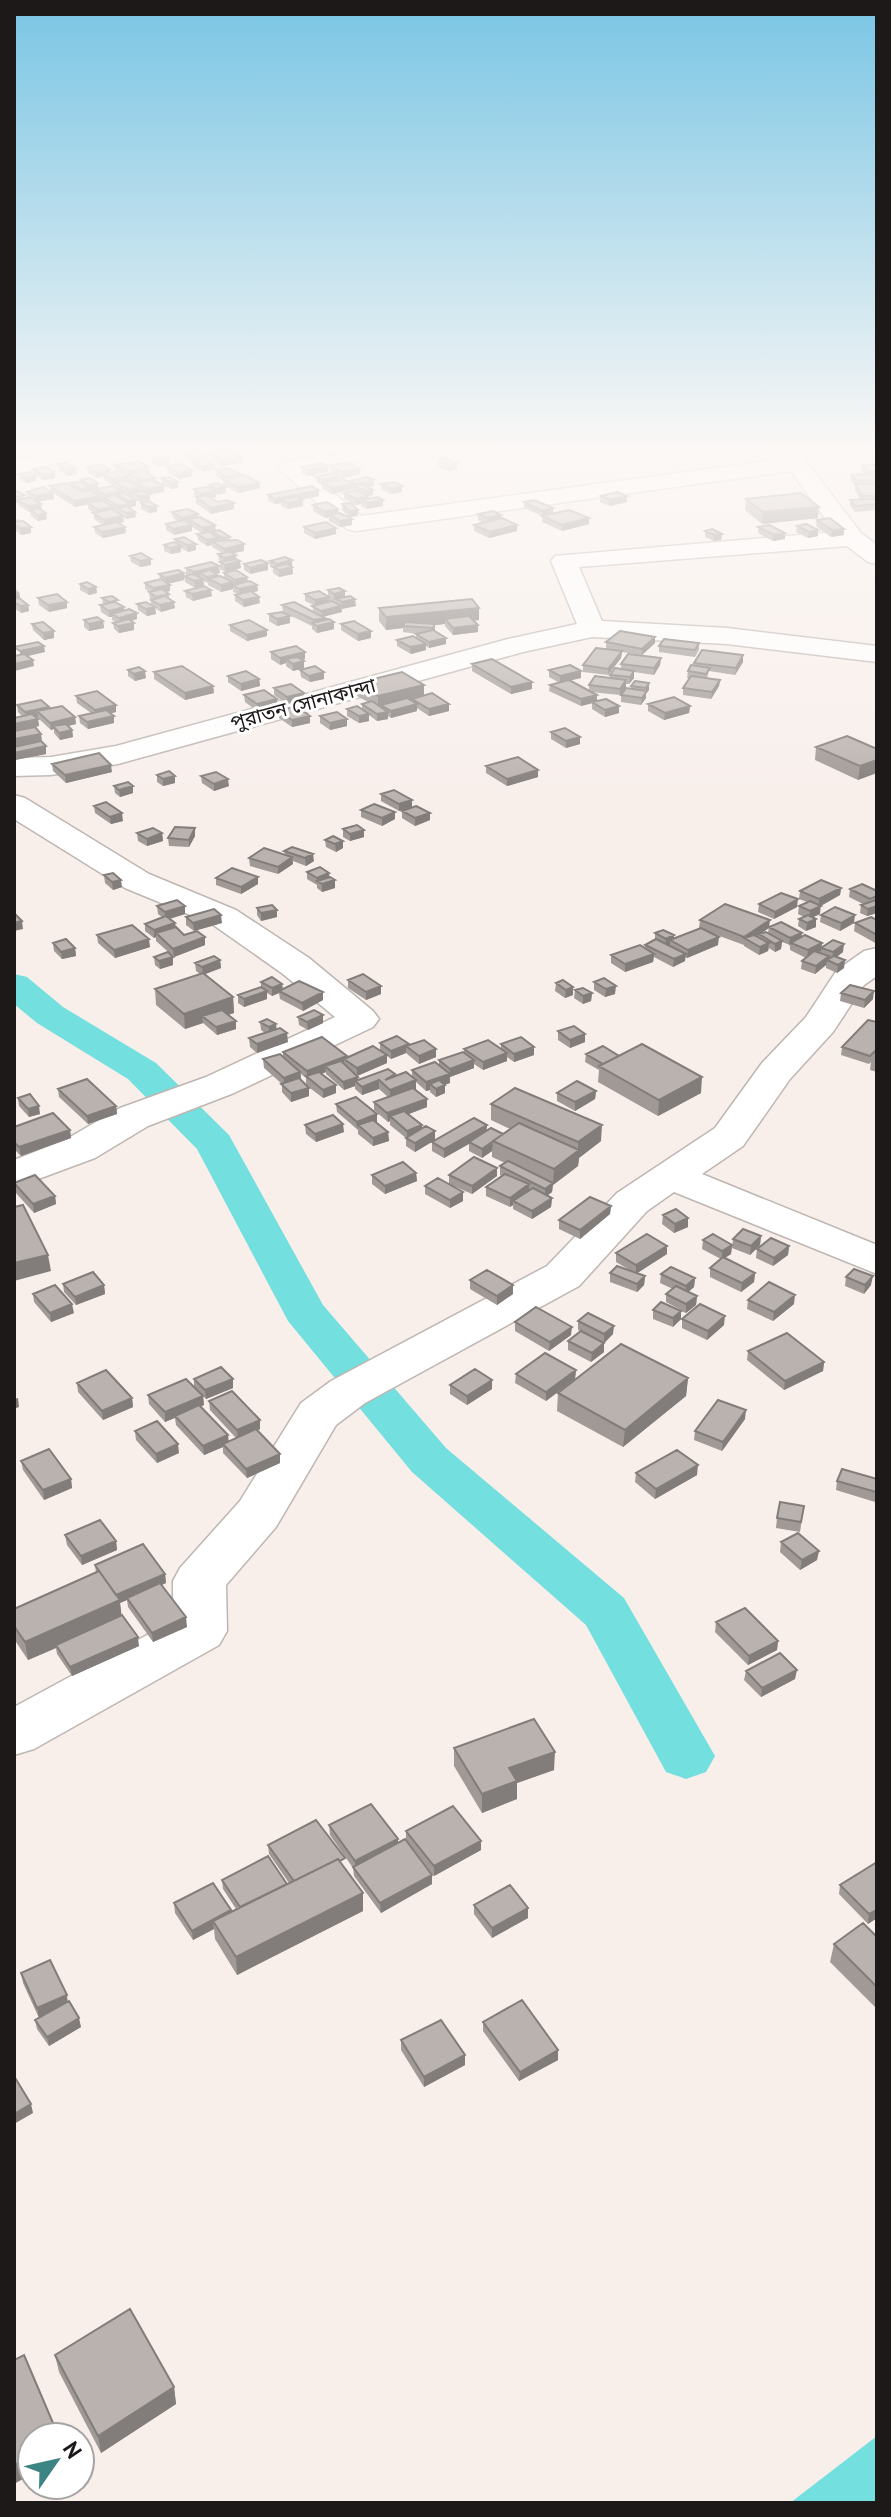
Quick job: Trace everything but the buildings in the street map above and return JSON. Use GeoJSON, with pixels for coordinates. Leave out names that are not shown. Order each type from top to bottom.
{"type":"FeatureCollection","features":[{"type":"Feature","properties":{"kind":"street"},"geometry":{"type":"LineString","coordinates":[[567,568],[592,629]]}},
{"type":"Feature","properties":{"kind":"street","name":"পুরাতন সোনাকান্দা"},"geometry":{"type":"LineString","coordinates":[[14,767],[64,764],[118,755],[518,645],[592,629],[727,636],[877,654]]}},
{"type":"Feature","properties":{"kind":"street"},"geometry":{"type":"LineString","coordinates":[[14,805],[137,881],[224,917],[296,966],[360,1019],[220,1085],[134,1117],[80,1149],[14,1175]]}},
{"type":"Feature","properties":{"kind":"street"},"geometry":{"type":"LineString","coordinates":[[14,1733],[200,1631],[199,1581],[258,1514],[318,1414],[348,1392],[563,1276],[632,1202],[729,1137],[776,1071],[820,1024],[850,978],[877,959]]}},
{"type":"Feature","properties":{"kind":"street"},"geometry":{"type":"LineString","coordinates":[[671,1176],[877,1261]]}},
{"type":"Feature","properties":{"kind":"water"},"geometry":{"type":"Polygon","coordinates":[[[877,2436],[877,2503],[790,2503],[877,2436]]]}},
{"type":"Feature","properties":{"kind":"waterway"},"geometry":{"type":"LineString","coordinates":[[14,985],[50,1015],[142,1071],[215,1144],[304,1311],[429,1460],[605,1612],[686,1756]]}}]}
